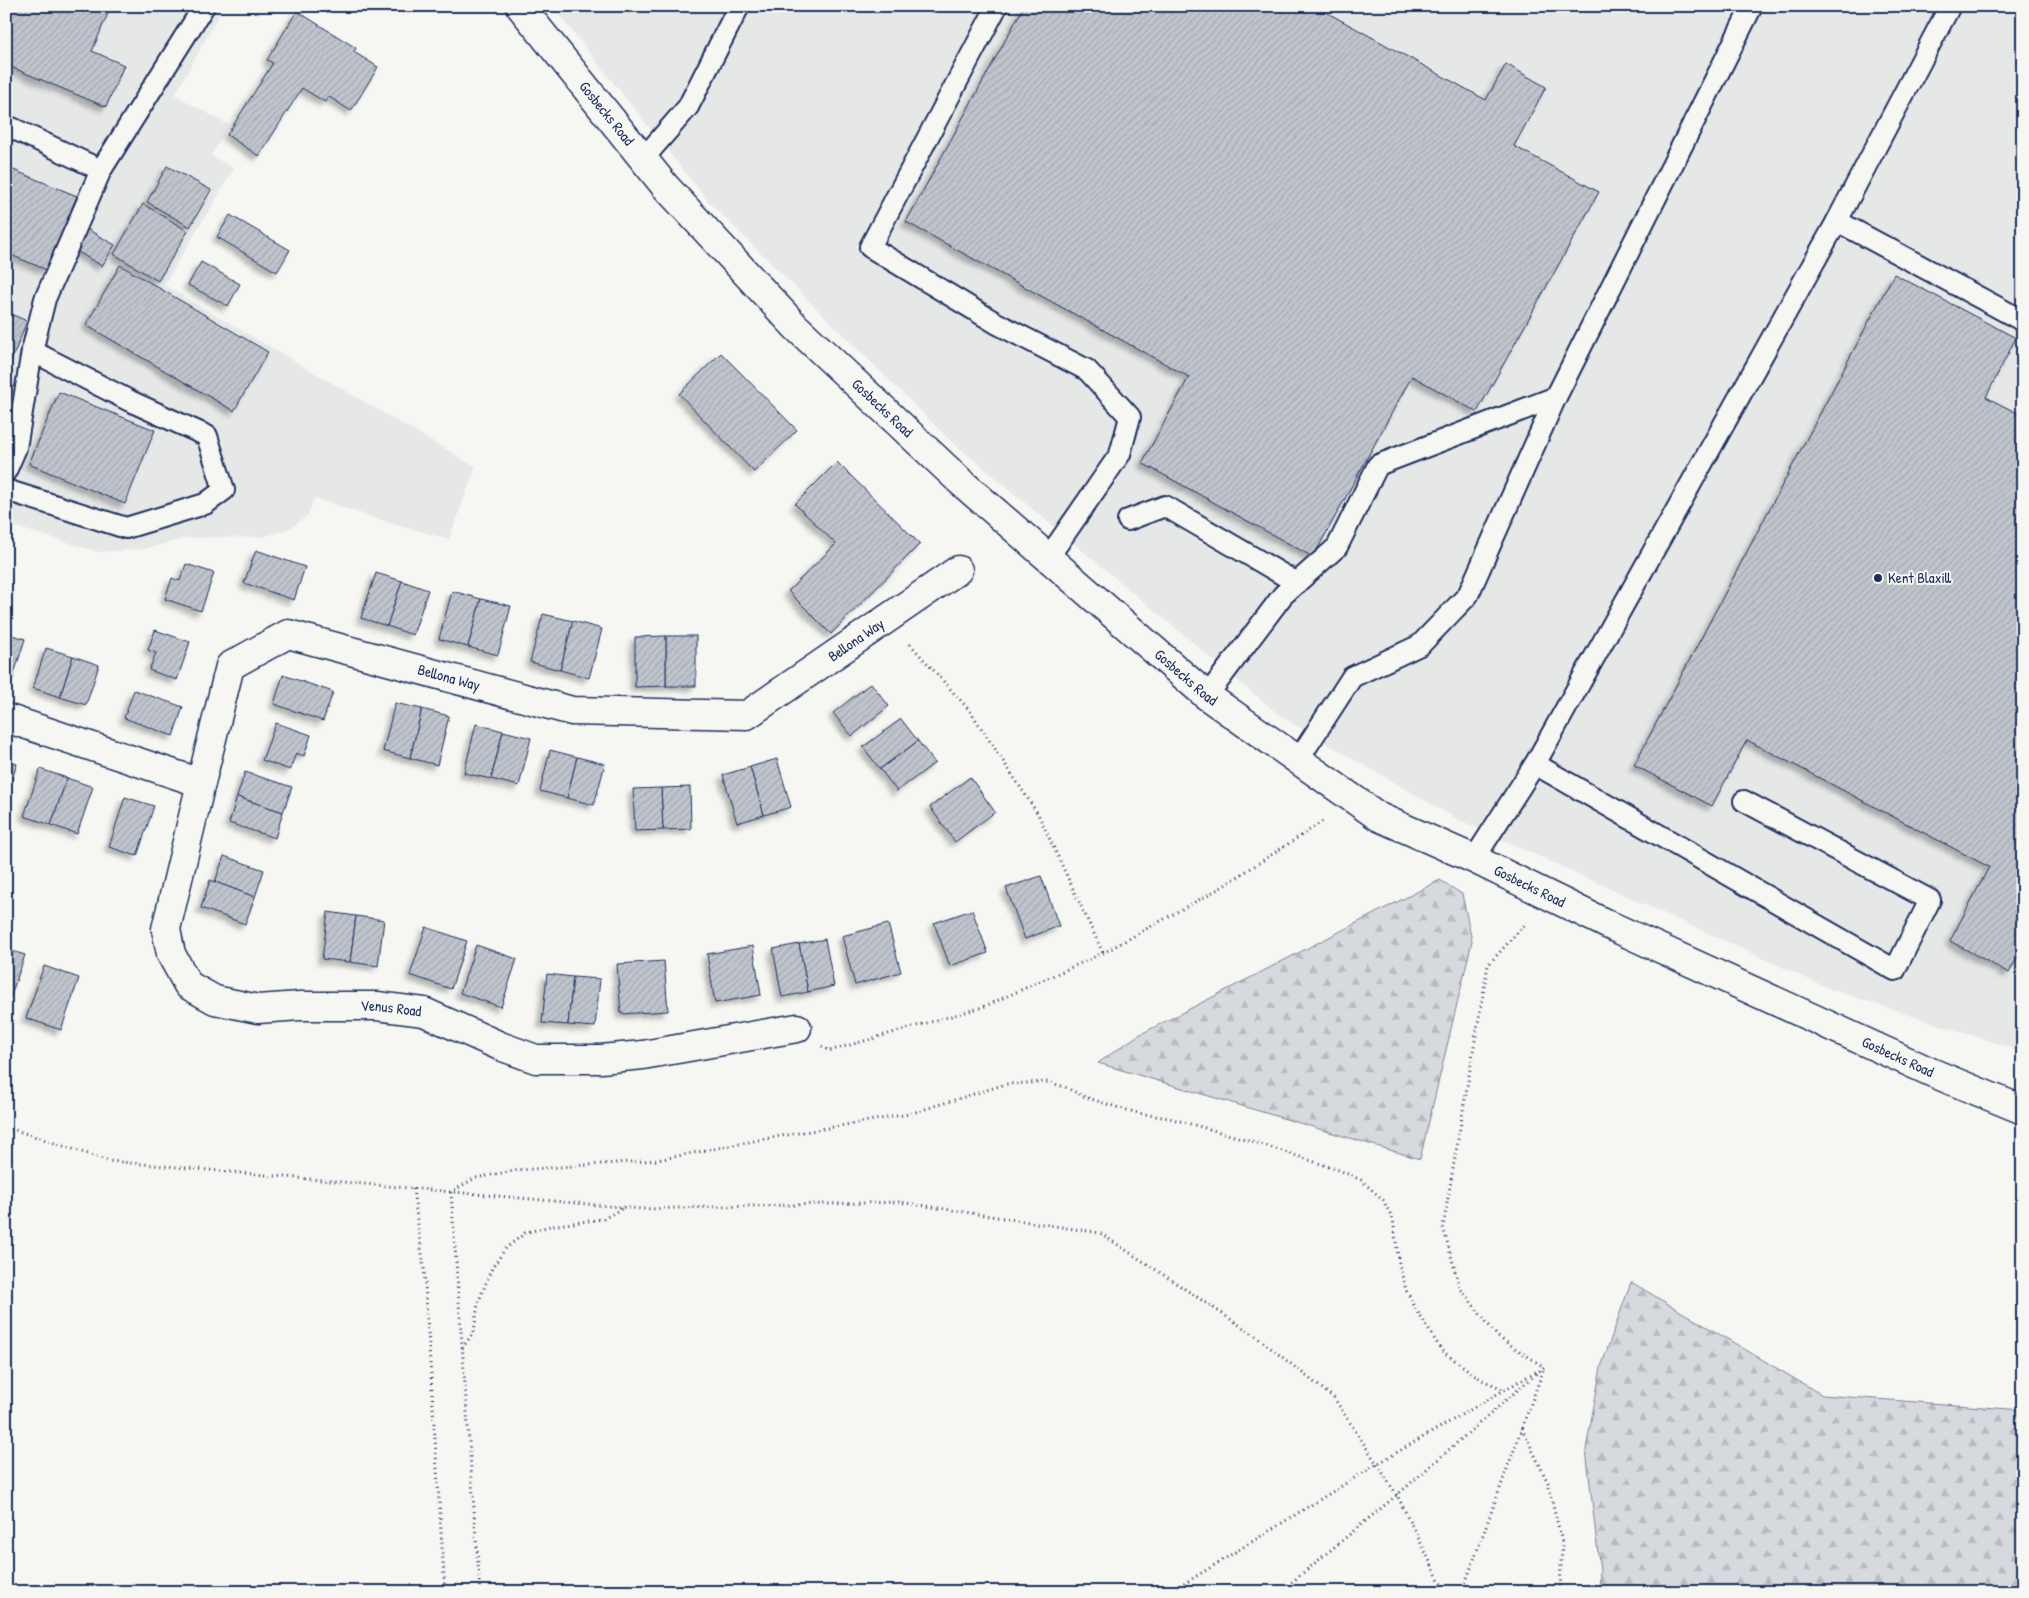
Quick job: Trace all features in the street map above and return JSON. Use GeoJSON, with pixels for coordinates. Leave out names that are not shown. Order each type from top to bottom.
{"type":"FeatureCollection","features":[{"type":"Feature","properties":{"kind":"street","name":"Gosbecks Road"},"geometry":{"type":"LineString","coordinates":[[520,6],[665,186],[796,327],[961,482],[1207,696],[1379,817],[1474,859],[1549,897],[1934,1073],[2023,1110]]}},
{"type":"Feature","properties":{"kind":"street","name":"Bellona Way"},"geometry":{"type":"LineString","coordinates":[[201,783],[230,666],[288,634],[572,712],[747,715],[958,570]]}},
{"type":"Feature","properties":{"kind":"street"},"geometry":{"type":"LineString","coordinates":[[6,718],[201,783]]}},
{"type":"Feature","properties":{"kind":"street","name":"Venus Road"},"geometry":{"type":"LineString","coordinates":[[201,783],[166,928],[171,954],[188,985],[215,1000],[258,1009],[300,1006],[376,1006],[424,1012],[491,1042],[536,1059],[601,1059],[643,1055],[797,1028]]}},
{"type":"Feature","properties":{"kind":"lane"},"geometry":{"type":"LineString","coordinates":[[6,471],[16,448],[32,351],[45,299],[101,170],[204,6]]}},
{"type":"Feature","properties":{"kind":"lane"},"geometry":{"type":"LineString","coordinates":[[643,158],[688,107],[739,6]]}},
{"type":"Feature","properties":{"kind":"lane"},"geometry":{"type":"LineString","coordinates":[[997,6],[870,247],[996,323],[1088,370],[1130,417],[1120,454],[1048,558]]}},
{"type":"Feature","properties":{"kind":"lane"},"geometry":{"type":"LineString","coordinates":[[1298,760],[1352,677],[1420,645],[1468,595],[1556,397],[1752,6]]}},
{"type":"Feature","properties":{"kind":"lane"},"geometry":{"type":"LineString","coordinates":[[1474,859],[1535,764],[1837,221],[1950,6]]}},
{"type":"Feature","properties":{"kind":"lane"},"geometry":{"type":"LineString","coordinates":[[12,128],[101,170]]}},
{"type":"Feature","properties":{"kind":"lane"},"geometry":{"type":"LineString","coordinates":[[1837,221],[2023,321]]}},
{"type":"Feature","properties":{"kind":"lane"},"geometry":{"type":"LineString","coordinates":[[6,490],[126,528],[205,504],[224,490],[208,436],[130,401],[32,351]]}},
{"type":"Feature","properties":{"kind":"lane"},"geometry":{"type":"LineString","coordinates":[[1207,696],[1283,595],[1337,548],[1378,465],[1556,397]]}},
{"type":"Feature","properties":{"kind":"lane"},"geometry":{"type":"LineString","coordinates":[[1128,520],[1165,506],[1297,583]]}},
{"type":"Feature","properties":{"kind":"lane"},"geometry":{"type":"LineString","coordinates":[[1535,764],[1896,970],[1930,900],[1744,801]]}},
{"type":"Feature","properties":{"kind":"path"},"geometry":{"type":"LineString","coordinates":[[892,616],[907,640],[970,711],[1038,814],[1103,953]]}},
{"type":"Feature","properties":{"kind":"path"},"geometry":{"type":"LineString","coordinates":[[797,1028],[829,1051],[983,1006],[1103,953],[1222,887],[1326,820],[1344,792]]}},
{"type":"Feature","properties":{"kind":"path"},"geometry":{"type":"LineString","coordinates":[[1544,1367],[1498,1337],[1460,1288],[1442,1227],[1488,965],[1549,897]]}},
{"type":"Feature","properties":{"kind":"path"},"geometry":{"type":"LineString","coordinates":[[451,1192],[475,1178],[518,1170],[656,1160],[909,1114],[1006,1084],[1048,1082],[1116,1107],[1142,1114],[1169,1118],[1252,1141],[1339,1170],[1361,1180],[1383,1200],[1393,1219],[1399,1264],[1406,1290],[1442,1350],[1482,1380],[1505,1390]]}},
{"type":"Feature","properties":{"kind":"path"},"geometry":{"type":"LineString","coordinates":[[6,1127],[109,1160],[642,1209],[900,1202],[1100,1233],[1253,1334],[1334,1398],[1397,1495],[1445,1592]]}},
{"type":"Feature","properties":{"kind":"path"},"geometry":{"type":"LineString","coordinates":[[414,1188],[424,1269],[445,1592]]}},
{"type":"Feature","properties":{"kind":"path"},"geometry":{"type":"LineString","coordinates":[[451,1192],[480,1592]]}},
{"type":"Feature","properties":{"kind":"path"},"geometry":{"type":"LineString","coordinates":[[462,1348],[474,1332],[478,1303],[492,1268],[506,1248],[525,1233],[550,1226],[603,1219],[624,1208]]}},
{"type":"Feature","properties":{"kind":"path"},"geometry":{"type":"LineString","coordinates":[[1171,1592],[1377,1464],[1544,1367]]}},
{"type":"Feature","properties":{"kind":"path"},"geometry":{"type":"LineString","coordinates":[[1462,1592],[1544,1367]]}},
{"type":"Feature","properties":{"kind":"path"},"geometry":{"type":"LineString","coordinates":[[1280,1592],[1397,1495],[1544,1367]]}},
{"type":"Feature","properties":{"kind":"path"},"geometry":{"type":"LineString","coordinates":[[1522,1428],[1548,1483],[1562,1542],[1560,1592]]}},
{"type":"Feature","properties":{"kind":"shaded area"},"geometry":{"type":"Polygon","coordinates":[[[6,6],[224,6],[175,95],[229,125],[211,155],[234,169],[164,285],[476,467],[449,539],[396,525],[314,498],[308,515],[290,528],[263,537],[186,538],[146,549],[99,552],[6,524],[6,6]]]}},
{"type":"Feature","properties":{"kind":"shaded area"},"geometry":{"type":"Polygon","coordinates":[[[552,6],[2023,6],[2023,1052],[1830,989],[1457,819],[1283,718],[950,440],[709,202],[552,6]]]}},
{"type":"Feature","properties":{"kind":"green space"},"geometry":{"type":"Polygon","coordinates":[[[1440,880],[1462,894],[1472,941],[1420,1159],[1098,1063],[1137,1036],[1440,880]]]}},
{"type":"Feature","properties":{"kind":"green space"},"geometry":{"type":"Polygon","coordinates":[[[1631,1282],[1822,1395],[2023,1410],[2023,1592],[1599,1592],[1600,1571],[1586,1449],[1601,1367],[1631,1282]]]}},
{"type":"Feature","properties":{"kind":"building"},"geometry":{"type":"Polygon","coordinates":[[[6,6],[111,6],[92,51],[124,65],[106,107],[6,65],[6,6]]]}},
{"type":"Feature","properties":{"kind":"building"},"geometry":{"type":"Polygon","coordinates":[[[1024,6],[1315,6],[1486,100],[1506,64],[1546,87],[1514,146],[1599,192],[1477,412],[1412,376],[1313,557],[1142,463],[1189,377],[906,222],[1024,6]]]}},
{"type":"Feature","properties":{"kind":"building"},"geometry":{"type":"Polygon","coordinates":[[[297,11],[356,48],[354,52],[378,67],[351,111],[328,96],[325,102],[302,88],[259,156],[227,135],[273,63],[267,60],[297,11]]]}},
{"type":"Feature","properties":{"kind":"building"},"geometry":{"type":"Polygon","coordinates":[[[167,166],[211,190],[190,227],[147,202],[167,166]]]}},
{"type":"Feature","properties":{"kind":"building"},"geometry":{"type":"Polygon","coordinates":[[[6,167],[77,196],[47,270],[6,253],[6,167]]]}},
{"type":"Feature","properties":{"kind":"building"},"geometry":{"type":"Polygon","coordinates":[[[143,204],[188,231],[158,281],[114,254],[143,204]]]}},
{"type":"Feature","properties":{"kind":"building"},"geometry":{"type":"Polygon","coordinates":[[[230,215],[290,250],[277,272],[217,237],[230,215]]]}},
{"type":"Feature","properties":{"kind":"building"},"geometry":{"type":"Polygon","coordinates":[[[85,228],[115,245],[102,266],[73,249],[85,228]]]}},
{"type":"Feature","properties":{"kind":"building"},"geometry":{"type":"Polygon","coordinates":[[[201,262],[240,284],[228,306],[188,285],[201,262]]]}},
{"type":"Feature","properties":{"kind":"building"},"geometry":{"type":"Polygon","coordinates":[[[120,265],[268,352],[234,411],[86,325],[120,265]]]}},
{"type":"Feature","properties":{"kind":"building","name":"Kent Blaxill"},"geometry":{"type":"Polygon","coordinates":[[[1894,274],[2016,338],[1986,397],[2023,416],[2023,947],[2009,973],[1950,941],[1989,867],[1747,740],[1712,806],[1634,765],[1894,274]]]}},
{"type":"Feature","properties":{"kind":"building"},"geometry":{"type":"Polygon","coordinates":[[[6,312],[27,321],[6,374],[6,312]]]}},
{"type":"Feature","properties":{"kind":"building"},"geometry":{"type":"Polygon","coordinates":[[[721,353],[797,430],[754,472],[679,394],[721,353]]]}},
{"type":"Feature","properties":{"kind":"building"},"geometry":{"type":"Polygon","coordinates":[[[59,392],[155,430],[125,504],[29,464],[59,392]]]}},
{"type":"Feature","properties":{"kind":"building"},"geometry":{"type":"Polygon","coordinates":[[[837,462],[920,544],[831,634],[788,591],[836,544],[795,504],[837,462]]]}},
{"type":"Feature","properties":{"kind":"building"},"geometry":{"type":"Polygon","coordinates":[[[256,550],[305,567],[294,600],[244,583],[256,550]]]}},
{"type":"Feature","properties":{"kind":"building"},"geometry":{"type":"Polygon","coordinates":[[[186,564],[214,573],[201,611],[165,599],[172,578],[180,581],[186,564]]]}},
{"type":"Feature","properties":{"kind":"building"},"geometry":{"type":"Polygon","coordinates":[[[376,573],[402,581],[387,626],[361,618],[376,573]]]}},
{"type":"Feature","properties":{"kind":"building"},"geometry":{"type":"Polygon","coordinates":[[[402,581],[428,590],[413,635],[387,626],[402,581]]]}},
{"type":"Feature","properties":{"kind":"building"},"geometry":{"type":"Polygon","coordinates":[[[452,591],[481,599],[468,647],[439,639],[452,591]]]}},
{"type":"Feature","properties":{"kind":"building"},"geometry":{"type":"Polygon","coordinates":[[[481,599],[511,606],[498,655],[468,647],[481,599]]]}},
{"type":"Feature","properties":{"kind":"building"},"geometry":{"type":"Polygon","coordinates":[[[543,614],[573,621],[560,670],[530,662],[543,614]]]}},
{"type":"Feature","properties":{"kind":"building"},"geometry":{"type":"Polygon","coordinates":[[[573,621],[602,629],[589,678],[560,670],[573,621]]]}},
{"type":"Feature","properties":{"kind":"building"},"geometry":{"type":"Polygon","coordinates":[[[155,630],[190,642],[177,680],[149,670],[156,653],[148,650],[155,630]]]}},
{"type":"Feature","properties":{"kind":"building"},"geometry":{"type":"Polygon","coordinates":[[[6,633],[25,639],[12,680],[6,678],[6,633]]]}},
{"type":"Feature","properties":{"kind":"building"},"geometry":{"type":"Polygon","coordinates":[[[666,636],[696,636],[696,686],[666,686],[666,636]]]}},
{"type":"Feature","properties":{"kind":"building"},"geometry":{"type":"Polygon","coordinates":[[[666,636],[666,686],[635,687],[635,637],[666,636]]]}},
{"type":"Feature","properties":{"kind":"building"},"geometry":{"type":"Polygon","coordinates":[[[46,648],[73,656],[60,697],[33,688],[46,648]]]}},
{"type":"Feature","properties":{"kind":"building"},"geometry":{"type":"Polygon","coordinates":[[[73,656],[99,665],[86,705],[60,697],[73,656]]]}},
{"type":"Feature","properties":{"kind":"building"},"geometry":{"type":"Polygon","coordinates":[[[283,675],[333,692],[323,721],[274,704],[283,675]]]}},
{"type":"Feature","properties":{"kind":"building"},"geometry":{"type":"Polygon","coordinates":[[[871,683],[889,706],[852,736],[833,713],[871,683]]]}},
{"type":"Feature","properties":{"kind":"building"},"geometry":{"type":"Polygon","coordinates":[[[134,690],[183,707],[173,736],[124,718],[134,690]]]}},
{"type":"Feature","properties":{"kind":"building"},"geometry":{"type":"Polygon","coordinates":[[[395,703],[422,709],[410,758],[383,751],[395,703]]]}},
{"type":"Feature","properties":{"kind":"building"},"geometry":{"type":"Polygon","coordinates":[[[422,709],[449,716],[437,765],[410,758],[422,709]]]}},
{"type":"Feature","properties":{"kind":"building"},"geometry":{"type":"Polygon","coordinates":[[[901,719],[918,741],[880,769],[863,747],[901,719]]]}},
{"type":"Feature","properties":{"kind":"building"},"geometry":{"type":"Polygon","coordinates":[[[276,723],[311,735],[304,756],[296,753],[290,770],[262,760],[276,723]]]}},
{"type":"Feature","properties":{"kind":"building"},"geometry":{"type":"Polygon","coordinates":[[[476,724],[503,731],[491,779],[464,773],[476,724]]]}},
{"type":"Feature","properties":{"kind":"building"},"geometry":{"type":"Polygon","coordinates":[[[503,731],[531,738],[519,786],[491,779],[503,731]]]}},
{"type":"Feature","properties":{"kind":"building"},"geometry":{"type":"Polygon","coordinates":[[[918,741],[935,763],[897,791],[880,769],[918,741]]]}},
{"type":"Feature","properties":{"kind":"building"},"geometry":{"type":"Polygon","coordinates":[[[550,750],[577,757],[567,798],[540,791],[550,750]]]}},
{"type":"Feature","properties":{"kind":"building"},"geometry":{"type":"Polygon","coordinates":[[[577,757],[605,764],[594,805],[567,798],[577,757]]]}},
{"type":"Feature","properties":{"kind":"building"},"geometry":{"type":"Polygon","coordinates":[[[777,759],[791,807],[764,815],[750,767],[777,759]]]}},
{"type":"Feature","properties":{"kind":"building"},"geometry":{"type":"Polygon","coordinates":[[[6,760],[17,764],[6,797],[6,760]]]}},
{"type":"Feature","properties":{"kind":"building"},"geometry":{"type":"Polygon","coordinates":[[[750,767],[764,815],[737,823],[723,775],[750,767]]]}},
{"type":"Feature","properties":{"kind":"building"},"geometry":{"type":"Polygon","coordinates":[[[40,769],[67,778],[51,825],[24,816],[40,769]]]}},
{"type":"Feature","properties":{"kind":"building"},"geometry":{"type":"Polygon","coordinates":[[[245,772],[292,787],[283,812],[237,797],[245,772]]]}},
{"type":"Feature","properties":{"kind":"building"},"geometry":{"type":"Polygon","coordinates":[[[970,777],[995,812],[955,842],[930,807],[970,777]]]}},
{"type":"Feature","properties":{"kind":"building"},"geometry":{"type":"Polygon","coordinates":[[[67,778],[93,787],[77,834],[51,825],[67,778]]]}},
{"type":"Feature","properties":{"kind":"building"},"geometry":{"type":"Polygon","coordinates":[[[690,787],[691,829],[663,830],[661,788],[690,787]]]}},
{"type":"Feature","properties":{"kind":"building"},"geometry":{"type":"Polygon","coordinates":[[[661,788],[663,830],[635,831],[633,789],[661,788]]]}},
{"type":"Feature","properties":{"kind":"building"},"geometry":{"type":"Polygon","coordinates":[[[125,797],[154,806],[137,856],[109,847],[125,797]]]}},
{"type":"Feature","properties":{"kind":"building"},"geometry":{"type":"Polygon","coordinates":[[[237,797],[283,812],[275,838],[229,823],[237,797]]]}},
{"type":"Feature","properties":{"kind":"building"},"geometry":{"type":"Polygon","coordinates":[[[224,856],[264,870],[255,897],[215,882],[224,856]]]}},
{"type":"Feature","properties":{"kind":"building"},"geometry":{"type":"Polygon","coordinates":[[[1041,876],[1059,926],[1025,939],[1006,888],[1041,876]]]}},
{"type":"Feature","properties":{"kind":"building"},"geometry":{"type":"Polygon","coordinates":[[[210,880],[255,897],[245,924],[201,908],[210,880]]]}},
{"type":"Feature","properties":{"kind":"building"},"geometry":{"type":"Polygon","coordinates":[[[972,910],[988,953],[950,966],[934,923],[972,910]]]}},
{"type":"Feature","properties":{"kind":"building"},"geometry":{"type":"Polygon","coordinates":[[[328,912],[356,916],[350,962],[322,959],[328,912]]]}},
{"type":"Feature","properties":{"kind":"building"},"geometry":{"type":"Polygon","coordinates":[[[356,916],[384,920],[378,966],[350,962],[356,916]]]}},
{"type":"Feature","properties":{"kind":"building"},"geometry":{"type":"Polygon","coordinates":[[[888,924],[901,972],[855,985],[842,936],[888,924]]]}},
{"type":"Feature","properties":{"kind":"building"},"geometry":{"type":"Polygon","coordinates":[[[426,927],[467,941],[451,989],[410,975],[426,927]]]}},
{"type":"Feature","properties":{"kind":"building"},"geometry":{"type":"Polygon","coordinates":[[[825,939],[834,986],[808,992],[799,944],[825,939]]]}},
{"type":"Feature","properties":{"kind":"building"},"geometry":{"type":"Polygon","coordinates":[[[799,944],[808,992],[782,997],[773,949],[799,944]]]}},
{"type":"Feature","properties":{"kind":"building"},"geometry":{"type":"Polygon","coordinates":[[[476,945],[517,959],[501,1007],[460,993],[476,945]]]}},
{"type":"Feature","properties":{"kind":"building"},"geometry":{"type":"Polygon","coordinates":[[[753,946],[761,995],[715,1003],[707,954],[753,946]]]}},
{"type":"Feature","properties":{"kind":"building"},"geometry":{"type":"Polygon","coordinates":[[[6,949],[25,955],[10,998],[6,997],[6,949]]]}},
{"type":"Feature","properties":{"kind":"building"},"geometry":{"type":"Polygon","coordinates":[[[664,961],[668,1011],[621,1014],[617,964],[664,961]]]}},
{"type":"Feature","properties":{"kind":"building"},"geometry":{"type":"Polygon","coordinates":[[[44,966],[79,978],[61,1030],[26,1018],[44,966]]]}},
{"type":"Feature","properties":{"kind":"building"},"geometry":{"type":"Polygon","coordinates":[[[547,974],[573,977],[568,1025],[542,1023],[547,974]]]}},
{"type":"Feature","properties":{"kind":"building"},"geometry":{"type":"Polygon","coordinates":[[[573,977],[600,979],[595,1027],[568,1025],[573,977]]]}},
{"type":"Feature","properties":{"kind":"place","name":"Kent Blaxill"},"geometry":{"type":"Point","coordinates":[1878,578]}}]}
